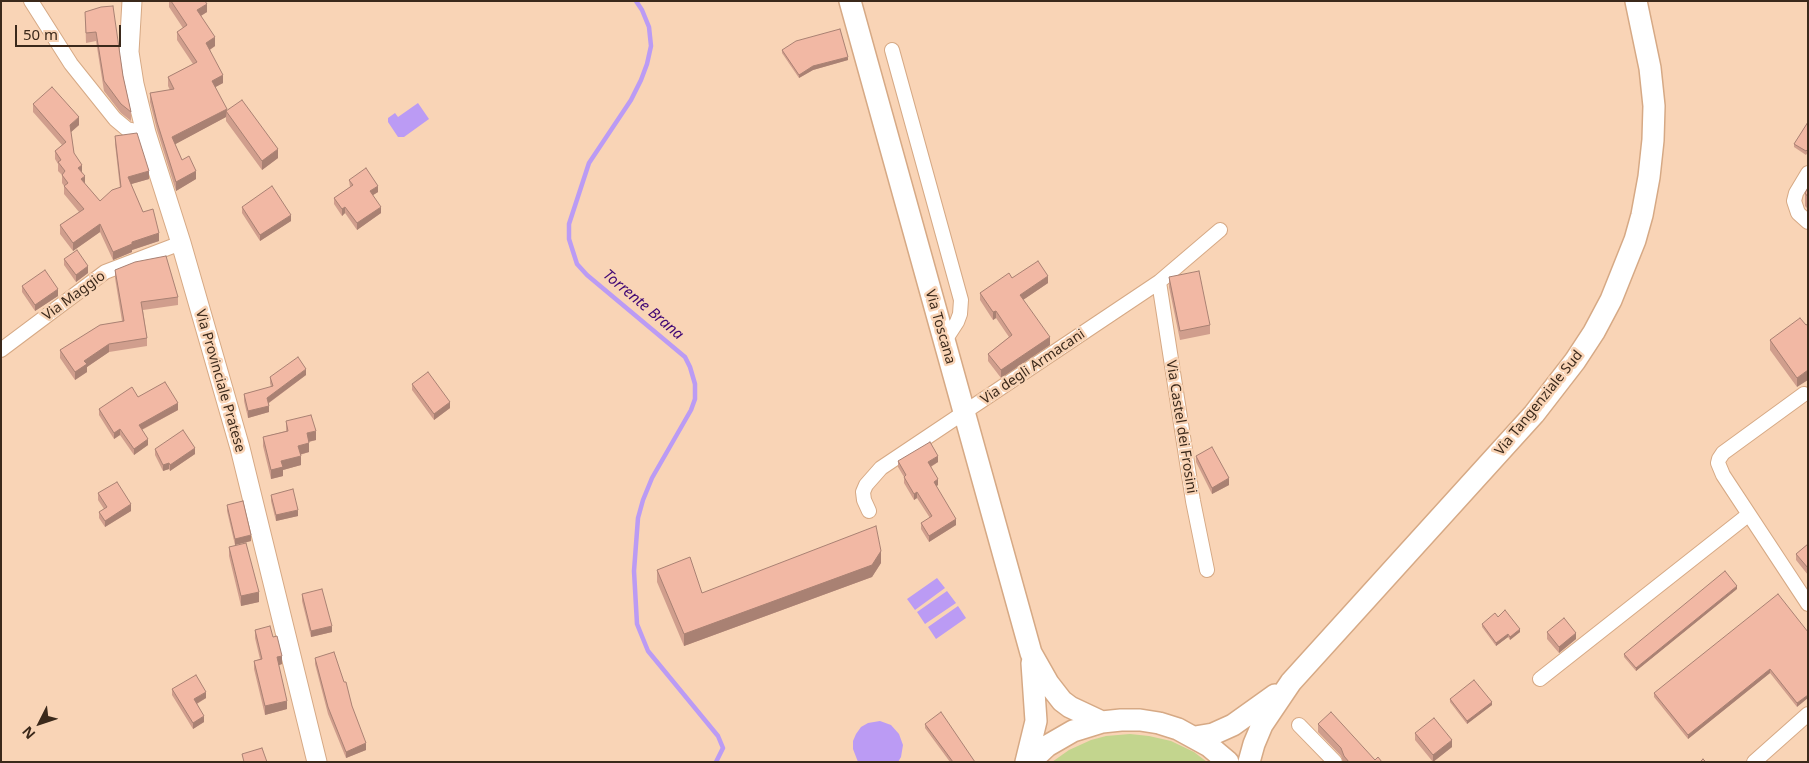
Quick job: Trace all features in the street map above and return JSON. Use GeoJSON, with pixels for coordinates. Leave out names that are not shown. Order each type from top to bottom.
{"type":"FeatureCollection","features":[{"type":"Feature","properties":{"kind":"main road","name":"Via Toscana"},"geometry":{"type":"LineString","coordinates":[[850,1],[1031,653],[1036,720],[1028,762]]}},
{"type":"Feature","properties":{"kind":"main road","name":"Via Tangenziale Sud"},"geometry":{"type":"LineString","coordinates":[[1249,762],[1262,725],[1291,682],[1534,414],[1575,361],[1594,332],[1610,300],[1635,240],[1649,177],[1654,106],[1650,68],[1636,1]]}},
{"type":"Feature","properties":{"kind":"main road","name":"Via Toscana"},"geometry":{"type":"LineString","coordinates":[[1031,653],[1048,683],[1062,700],[1070,707],[1102,722]]}},
{"type":"Feature","properties":{"kind":"main road","name":"Via Tangenziale Sud"},"geometry":{"type":"LineString","coordinates":[[1195,737],[1213,734],[1233,725],[1260,707],[1291,682]]}},
{"type":"Feature","properties":{"kind":"main road"},"geometry":{"type":"LineString","coordinates":[[1028,762],[1047,746],[1073,731],[1102,722],[1121,720],[1150,721],[1178,729],[1209,746],[1228,762]]}},
{"type":"Feature","properties":{"kind":"street"},"geometry":{"type":"LineString","coordinates":[[31,1],[71,64],[115,119],[128,129],[146,134]]}},
{"type":"Feature","properties":{"kind":"street","name":"Via Provinciale Pratese"},"geometry":{"type":"LineString","coordinates":[[132,1],[129,42],[130,62],[146,134],[181,243],[240,448],[317,762]]}},
{"type":"Feature","properties":{"kind":"street"},"geometry":{"type":"LineString","coordinates":[[892,50],[961,300],[960,314],[944,342]]}},
{"type":"Feature","properties":{"kind":"street"},"geometry":{"type":"LineString","coordinates":[[1808,173],[1796,193],[1794,201],[1798,213],[1808,222]]}},
{"type":"Feature","properties":{"kind":"street","name":"Via degli Armacani"},"geometry":{"type":"LineString","coordinates":[[869,511],[864,500],[864,492],[866,485],[876,472],[1158,282],[1220,230]]}},
{"type":"Feature","properties":{"kind":"street","name":"Via Maggio"},"geometry":{"type":"LineString","coordinates":[[1,350],[105,272],[181,243]]}},
{"type":"Feature","properties":{"kind":"street","name":"Via Castel dei Frosini"},"geometry":{"type":"LineString","coordinates":[[1158,282],[1193,501],[1207,570]]}},
{"type":"Feature","properties":{"kind":"street"},"geometry":{"type":"LineString","coordinates":[[1804,394],[1724,453],[1719,459],[1719,467],[1748,515],[1808,604]]}},
{"type":"Feature","properties":{"kind":"street"},"geometry":{"type":"LineString","coordinates":[[1540,679],[1748,515]]}},
{"type":"Feature","properties":{"kind":"street"},"geometry":{"type":"LineString","coordinates":[[1754,762],[1808,714]]}},
{"type":"Feature","properties":{"kind":"street"},"geometry":{"type":"LineString","coordinates":[[1299,725],[1335,762]]}},
{"type":"Feature","properties":{"kind":"green space"},"geometry":{"type":"Polygon","coordinates":[[[1130,734],[1171,741],[1194,752],[1207,762],[1052,762],[1069,750],[1091,740],[1106,736],[1130,734]]]}},
{"type":"Feature","properties":{"kind":"shaded area"},"geometry":{"type":"Polygon","coordinates":[[[418,103],[429,119],[404,137],[398,137],[388,122],[388,118],[395,113],[398,117],[418,103]]]}},
{"type":"Feature","properties":{"kind":"shaded area"},"geometry":{"type":"Polygon","coordinates":[[[937,578],[945,588],[915,610],[907,599],[937,578]]]}},
{"type":"Feature","properties":{"kind":"shaded area"},"geometry":{"type":"Polygon","coordinates":[[[947,591],[956,603],[925,624],[917,612],[947,591]]]}},
{"type":"Feature","properties":{"kind":"shaded area"},"geometry":{"type":"Polygon","coordinates":[[[958,606],[966,618],[936,639],[928,627],[958,606]]]}},
{"type":"Feature","properties":{"kind":"shaded area"},"geometry":{"type":"Polygon","coordinates":[[[880,721],[891,725],[899,734],[903,745],[901,757],[898,762],[858,762],[853,749],[853,741],[856,734],[861,727],[868,723],[880,721]]]}},
{"type":"Feature","properties":{"kind":"building"},"geometry":{"type":"Polygon","coordinates":[[[171,1],[205,1],[207,4],[197,10],[215,37],[206,43],[223,75],[212,81],[227,109],[172,137],[182,160],[189,156],[196,171],[176,182],[150,93],[174,89],[168,77],[197,62],[177,32],[187,25],[171,1]]]}},
{"type":"Feature","properties":{"kind":"building"},"geometry":{"type":"Polygon","coordinates":[[[113,6],[123,76],[131,112],[121,104],[104,81],[96,32],[86,33],[85,12],[101,7],[113,6]]]}},
{"type":"Feature","properties":{"kind":"building"},"geometry":{"type":"Polygon","coordinates":[[[840,29],[848,57],[813,66],[799,75],[782,50],[796,41],[840,29]]]}},
{"type":"Feature","properties":{"kind":"building"},"geometry":{"type":"Polygon","coordinates":[[[52,87],[79,117],[70,125],[74,153],[82,165],[78,168],[85,176],[81,179],[100,201],[112,190],[121,187],[115,136],[137,133],[149,171],[128,177],[143,212],[153,209],[159,233],[132,242],[132,244],[113,252],[100,224],[73,243],[60,225],[84,209],[64,186],[68,183],[62,175],[65,171],[58,162],[61,160],[55,151],[66,142],[33,104],[52,87]]]}},
{"type":"Feature","properties":{"kind":"building"},"geometry":{"type":"Polygon","coordinates":[[[242,100],[278,149],[262,161],[226,111],[242,100]]]}},
{"type":"Feature","properties":{"kind":"building"},"geometry":{"type":"Polygon","coordinates":[[[1808,122],[1808,149],[1806,151],[1794,144],[1808,122]]]}},
{"type":"Feature","properties":{"kind":"building"},"geometry":{"type":"Polygon","coordinates":[[[366,168],[378,186],[370,191],[381,207],[357,223],[345,207],[342,209],[334,198],[353,185],[349,180],[366,168]]]}},
{"type":"Feature","properties":{"kind":"building"},"geometry":{"type":"Polygon","coordinates":[[[272,186],[291,215],[260,235],[242,207],[272,186]]]}},
{"type":"Feature","properties":{"kind":"building"},"geometry":{"type":"Polygon","coordinates":[[[77,250],[88,266],[76,275],[64,259],[77,250]]]}},
{"type":"Feature","properties":{"kind":"building"},"geometry":{"type":"Polygon","coordinates":[[[166,256],[178,297],[141,302],[147,338],[109,344],[84,361],[87,364],[75,372],[60,350],[100,325],[124,321],[115,270],[135,262],[166,256]]]}},
{"type":"Feature","properties":{"kind":"building"},"geometry":{"type":"Polygon","coordinates":[[[1038,261],[1048,276],[1020,295],[1050,337],[1001,370],[988,354],[1012,335],[996,311],[993,312],[980,293],[1009,273],[1012,278],[1038,261]]]}},
{"type":"Feature","properties":{"kind":"building"},"geometry":{"type":"Polygon","coordinates":[[[45,270],[58,289],[35,305],[22,286],[45,270]]]}},
{"type":"Feature","properties":{"kind":"building"},"geometry":{"type":"Polygon","coordinates":[[[1199,271],[1210,325],[1180,331],[1169,277],[1199,271]]]}},
{"type":"Feature","properties":{"kind":"building"},"geometry":{"type":"Polygon","coordinates":[[[1800,318],[1806,325],[1808,324],[1808,370],[1797,378],[1770,340],[1800,318]]]}},
{"type":"Feature","properties":{"kind":"building"},"geometry":{"type":"Polygon","coordinates":[[[298,357],[306,369],[267,398],[269,406],[248,411],[244,394],[273,386],[270,377],[298,357]]]}},
{"type":"Feature","properties":{"kind":"building"},"geometry":{"type":"Polygon","coordinates":[[[428,372],[450,402],[434,414],[412,384],[428,372]]]}},
{"type":"Feature","properties":{"kind":"building"},"geometry":{"type":"Polygon","coordinates":[[[165,382],[178,403],[139,425],[148,439],[134,449],[120,429],[114,433],[99,409],[132,387],[138,397],[165,382]]]}},
{"type":"Feature","properties":{"kind":"building"},"geometry":{"type":"Polygon","coordinates":[[[311,415],[316,431],[307,433],[309,443],[298,446],[301,456],[281,461],[283,467],[271,470],[263,437],[288,431],[286,421],[311,415]]]}},
{"type":"Feature","properties":{"kind":"building"},"geometry":{"type":"Polygon","coordinates":[[[183,430],[195,448],[170,465],[169,463],[163,465],[155,449],[183,430]]]}},
{"type":"Feature","properties":{"kind":"building"},"geometry":{"type":"Polygon","coordinates":[[[930,442],[938,456],[928,462],[938,479],[934,482],[956,519],[929,536],[921,523],[932,516],[917,492],[914,494],[904,477],[906,475],[898,461],[930,442]]]}},
{"type":"Feature","properties":{"kind":"building"},"geometry":{"type":"Polygon","coordinates":[[[1212,447],[1229,478],[1212,488],[1196,456],[1212,447]]]}},
{"type":"Feature","properties":{"kind":"building"},"geometry":{"type":"Polygon","coordinates":[[[117,482],[131,504],[105,521],[99,512],[107,507],[98,493],[117,482]]]}},
{"type":"Feature","properties":{"kind":"building"},"geometry":{"type":"Polygon","coordinates":[[[293,489],[298,510],[276,515],[271,495],[293,489]]]}},
{"type":"Feature","properties":{"kind":"building"},"geometry":{"type":"Polygon","coordinates":[[[243,501],[251,535],[235,539],[227,505],[243,501]]]}},
{"type":"Feature","properties":{"kind":"building"},"geometry":{"type":"Polygon","coordinates":[[[876,526],[881,551],[872,565],[684,634],[657,570],[690,557],[702,593],[876,526]]]}},
{"type":"Feature","properties":{"kind":"building"},"geometry":{"type":"Polygon","coordinates":[[[246,543],[259,592],[241,596],[229,547],[246,543]]]}},
{"type":"Feature","properties":{"kind":"building"},"geometry":{"type":"Polygon","coordinates":[[[1808,544],[1808,568],[1796,554],[1808,544]]]}},
{"type":"Feature","properties":{"kind":"building"},"geometry":{"type":"Polygon","coordinates":[[[1725,571],[1737,586],[1636,668],[1624,654],[1725,571]]]}},
{"type":"Feature","properties":{"kind":"building"},"geometry":{"type":"Polygon","coordinates":[[[322,589],[332,626],[311,631],[302,594],[322,589]]]}},
{"type":"Feature","properties":{"kind":"building"},"geometry":{"type":"Polygon","coordinates":[[[1778,594],[1808,632],[1808,695],[1797,703],[1770,669],[1688,735],[1654,693],[1778,594]]]}},
{"type":"Feature","properties":{"kind":"building"},"geometry":{"type":"Polygon","coordinates":[[[1505,610],[1520,629],[1510,637],[1508,634],[1496,643],[1482,624],[1495,613],[1498,617],[1505,610]]]}},
{"type":"Feature","properties":{"kind":"building"},"geometry":{"type":"Polygon","coordinates":[[[1564,618],[1576,633],[1559,647],[1547,632],[1564,618]]]}},
{"type":"Feature","properties":{"kind":"building"},"geometry":{"type":"Polygon","coordinates":[[[270,626],[273,637],[277,636],[282,656],[277,657],[287,701],[265,706],[254,661],[262,659],[255,630],[270,626]]]}},
{"type":"Feature","properties":{"kind":"building"},"geometry":{"type":"Polygon","coordinates":[[[334,652],[366,743],[346,752],[328,707],[315,658],[334,652]]]}},
{"type":"Feature","properties":{"kind":"building"},"geometry":{"type":"Polygon","coordinates":[[[196,675],[206,692],[194,699],[204,716],[193,723],[172,689],[196,675]]]}},
{"type":"Feature","properties":{"kind":"building"},"geometry":{"type":"Polygon","coordinates":[[[1474,680],[1492,702],[1467,721],[1450,699],[1474,680]]]}},
{"type":"Feature","properties":{"kind":"building"},"geometry":{"type":"Polygon","coordinates":[[[941,712],[975,762],[953,762],[925,724],[941,712]]]}},
{"type":"Feature","properties":{"kind":"building"},"geometry":{"type":"Polygon","coordinates":[[[1331,712],[1375,760],[1378,757],[1382,762],[1349,762],[1341,748],[1318,724],[1331,712]]]}},
{"type":"Feature","properties":{"kind":"building"},"geometry":{"type":"Polygon","coordinates":[[[1434,718],[1452,740],[1433,755],[1415,733],[1434,718]]]}},
{"type":"Feature","properties":{"kind":"building"},"geometry":{"type":"Polygon","coordinates":[[[262,748],[267,762],[244,762],[242,754],[262,748]]]}},
{"type":"Feature","properties":{"kind":"waterway","name":"Torrente Brana"},"geometry":{"type":"LineString","coordinates":[[636,1],[649,27],[651,46],[647,64],[631,100],[589,163],[569,224],[569,239],[577,264],[587,275],[685,357],[695,384],[695,399],[691,410],[652,478],[643,500],[638,518],[634,571],[637,624],[648,651],[718,736],[723,748],[716,762]]}}]}
